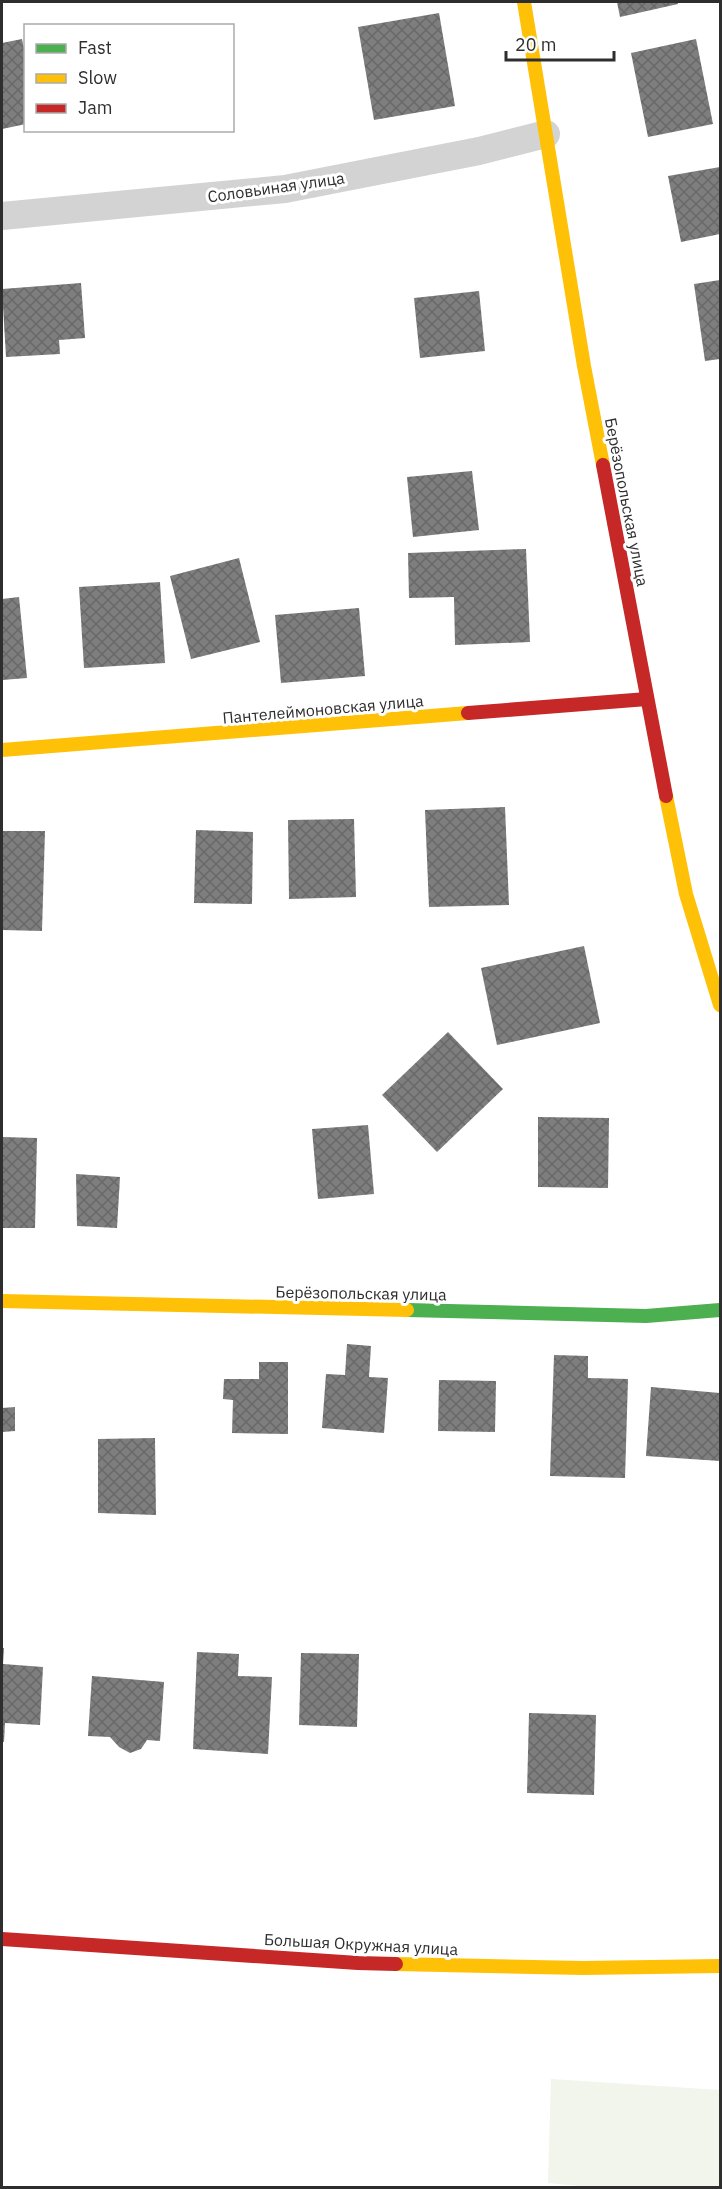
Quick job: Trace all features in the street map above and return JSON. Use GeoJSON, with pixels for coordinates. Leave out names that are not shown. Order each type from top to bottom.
{"type":"FeatureCollection","features":[{"type":"Feature","properties":{"kind":"street","name":"Берёзопольская улица"},"geometry":{"type":"LineString","coordinates":[[524,2],[584,366],[647,699],[687,894],[720,1005]]}},
{"type":"Feature","properties":{"kind":"street","name":"Соловьиная улица"},"geometry":{"type":"LineString","coordinates":[[2,216],[285,189],[479,151],[546,134]]}},
{"type":"Feature","properties":{"kind":"street","name":"Пантелеймоновская улица"},"geometry":{"type":"LineString","coordinates":[[2,750],[647,699]]}},
{"type":"Feature","properties":{"kind":"street","name":"Берёзопольская улица"},"geometry":{"type":"LineString","coordinates":[[2,1301],[646,1316],[720,1310]]}},
{"type":"Feature","properties":{"kind":"street","name":"Большая Окружная улица"},"geometry":{"type":"LineString","coordinates":[[2,1939],[358,1963],[583,1968],[720,1966]]}},
{"type":"Feature","properties":{"kind":"shaded area"},"geometry":{"type":"Polygon","coordinates":[[[551,2079],[720,2090],[720,2187],[600,2188],[548,2183],[551,2079]]]}},
{"type":"Feature","properties":{"kind":"building"},"geometry":{"type":"Polygon","coordinates":[[[617,2],[678,2],[678,4],[620,17],[617,2]]]}},
{"type":"Feature","properties":{"kind":"building"},"geometry":{"type":"Polygon","coordinates":[[[439,13],[455,106],[374,120],[358,27],[439,13]]]}},
{"type":"Feature","properties":{"kind":"building"},"geometry":{"type":"Polygon","coordinates":[[[22,39],[24,124],[2,129],[2,43],[22,39]]]}},
{"type":"Feature","properties":{"kind":"building"},"geometry":{"type":"Polygon","coordinates":[[[696,39],[713,124],[648,137],[631,53],[696,39]]]}},
{"type":"Feature","properties":{"kind":"building"},"geometry":{"type":"Polygon","coordinates":[[[720,167],[720,234],[681,242],[668,176],[720,167]]]}},
{"type":"Feature","properties":{"kind":"building"},"geometry":{"type":"Polygon","coordinates":[[[720,280],[720,359],[705,361],[694,284],[720,280]]]}},
{"type":"Feature","properties":{"kind":"building"},"geometry":{"type":"Polygon","coordinates":[[[81,283],[85,338],[59,340],[60,354],[6,357],[2,289],[81,283]]]}},
{"type":"Feature","properties":{"kind":"building"},"geometry":{"type":"Polygon","coordinates":[[[479,291],[485,351],[420,358],[414,298],[479,291]]]}},
{"type":"Feature","properties":{"kind":"building"},"geometry":{"type":"Polygon","coordinates":[[[472,471],[479,530],[413,537],[407,477],[472,471]]]}},
{"type":"Feature","properties":{"kind":"building"},"geometry":{"type":"Polygon","coordinates":[[[526,549],[530,642],[455,645],[454,597],[409,598],[408,553],[526,549]]]}},
{"type":"Feature","properties":{"kind":"building"},"geometry":{"type":"Polygon","coordinates":[[[239,558],[260,642],[191,659],[170,576],[239,558]]]}},
{"type":"Feature","properties":{"kind":"building"},"geometry":{"type":"Polygon","coordinates":[[[160,582],[165,663],[84,668],[79,587],[160,582]]]}},
{"type":"Feature","properties":{"kind":"building"},"geometry":{"type":"Polygon","coordinates":[[[19,597],[27,678],[2,680],[2,599],[19,597]]]}},
{"type":"Feature","properties":{"kind":"building"},"geometry":{"type":"Polygon","coordinates":[[[359,608],[365,676],[281,683],[275,615],[359,608]]]}},
{"type":"Feature","properties":{"kind":"building"},"geometry":{"type":"Polygon","coordinates":[[[505,807],[509,905],[429,907],[425,810],[505,807]]]}},
{"type":"Feature","properties":{"kind":"building"},"geometry":{"type":"Polygon","coordinates":[[[354,819],[356,897],[289,899],[288,820],[354,819]]]}},
{"type":"Feature","properties":{"kind":"building"},"geometry":{"type":"Polygon","coordinates":[[[196,830],[253,832],[252,904],[194,903],[196,830]]]}},
{"type":"Feature","properties":{"kind":"building"},"geometry":{"type":"Polygon","coordinates":[[[2,831],[45,831],[42,931],[2,930],[2,831]]]}},
{"type":"Feature","properties":{"kind":"building"},"geometry":{"type":"Polygon","coordinates":[[[584,946],[600,1023],[497,1045],[481,968],[584,946]]]}},
{"type":"Feature","properties":{"kind":"building"},"geometry":{"type":"Polygon","coordinates":[[[448,1032],[503,1089],[437,1152],[382,1095],[448,1032]]]}},
{"type":"Feature","properties":{"kind":"building"},"geometry":{"type":"Polygon","coordinates":[[[538,1117],[609,1118],[608,1188],[538,1187],[538,1117]]]}},
{"type":"Feature","properties":{"kind":"building"},"geometry":{"type":"Polygon","coordinates":[[[368,1125],[374,1194],[318,1199],[312,1129],[368,1125]]]}},
{"type":"Feature","properties":{"kind":"building"},"geometry":{"type":"Polygon","coordinates":[[[2,1137],[37,1138],[35,1228],[2,1228],[2,1137]]]}},
{"type":"Feature","properties":{"kind":"building"},"geometry":{"type":"Polygon","coordinates":[[[76,1174],[120,1177],[117,1228],[77,1226],[76,1174]]]}},
{"type":"Feature","properties":{"kind":"building"},"geometry":{"type":"Polygon","coordinates":[[[347,1344],[371,1346],[369,1377],[388,1378],[384,1433],[322,1428],[326,1374],[345,1375],[347,1344]]]}},
{"type":"Feature","properties":{"kind":"building"},"geometry":{"type":"Polygon","coordinates":[[[554,1355],[588,1356],[588,1378],[628,1379],[625,1478],[550,1476],[554,1355]]]}},
{"type":"Feature","properties":{"kind":"building"},"geometry":{"type":"Polygon","coordinates":[[[259,1362],[288,1362],[288,1434],[232,1433],[233,1400],[223,1399],[224,1379],[259,1379],[259,1362]]]}},
{"type":"Feature","properties":{"kind":"building"},"geometry":{"type":"Polygon","coordinates":[[[439,1380],[496,1381],[495,1432],[438,1431],[439,1380]]]}},
{"type":"Feature","properties":{"kind":"building"},"geometry":{"type":"Polygon","coordinates":[[[651,1387],[720,1393],[720,1461],[646,1456],[651,1387]]]}},
{"type":"Feature","properties":{"kind":"building"},"geometry":{"type":"Polygon","coordinates":[[[15,1407],[15,1431],[2,1432],[2,1408],[15,1407]]]}},
{"type":"Feature","properties":{"kind":"building"},"geometry":{"type":"Polygon","coordinates":[[[155,1438],[156,1515],[98,1513],[98,1439],[155,1438]]]}},
{"type":"Feature","properties":{"kind":"building"},"geometry":{"type":"Polygon","coordinates":[[[2,1648],[4,1648],[3,1664],[43,1667],[40,1725],[5,1723],[4,1742],[2,1742],[2,1648]]]}},
{"type":"Feature","properties":{"kind":"building"},"geometry":{"type":"Polygon","coordinates":[[[197,1652],[239,1654],[238,1676],[272,1677],[268,1754],[193,1749],[197,1652]]]}},
{"type":"Feature","properties":{"kind":"building"},"geometry":{"type":"Polygon","coordinates":[[[301,1653],[359,1654],[357,1727],[299,1725],[301,1653]]]}},
{"type":"Feature","properties":{"kind":"building"},"geometry":{"type":"Polygon","coordinates":[[[92,1676],[164,1682],[160,1741],[147,1740],[141,1749],[130,1753],[119,1747],[110,1737],[88,1736],[92,1676]]]}},
{"type":"Feature","properties":{"kind":"building"},"geometry":{"type":"Polygon","coordinates":[[[529,1713],[596,1715],[594,1795],[527,1793],[529,1713]]]}},
{"type":"Feature","properties":{"kind":"traffic: fast"},"geometry":{"type":"LineString","coordinates":[[407,1310],[646,1316],[720,1310]]}},
{"type":"Feature","properties":{"kind":"traffic: slow"},"geometry":{"type":"LineString","coordinates":[[524,2],[584,366],[603,465]]}},
{"type":"Feature","properties":{"kind":"traffic: slow"},"geometry":{"type":"LineString","coordinates":[[2,750],[468,713]]}},
{"type":"Feature","properties":{"kind":"traffic: slow"},"geometry":{"type":"LineString","coordinates":[[666,796],[686,894],[720,1005]]}},
{"type":"Feature","properties":{"kind":"traffic: slow"},"geometry":{"type":"LineString","coordinates":[[2,1301],[407,1310]]}},
{"type":"Feature","properties":{"kind":"traffic: slow"},"geometry":{"type":"LineString","coordinates":[[396,1964],[583,1968],[720,1966]]}},
{"type":"Feature","properties":{"kind":"traffic: jam"},"geometry":{"type":"LineString","coordinates":[[603,465],[666,796]]}},
{"type":"Feature","properties":{"kind":"traffic: jam"},"geometry":{"type":"LineString","coordinates":[[468,713],[647,699]]}},
{"type":"Feature","properties":{"kind":"traffic: jam"},"geometry":{"type":"LineString","coordinates":[[2,1939],[396,1964]]}}]}
